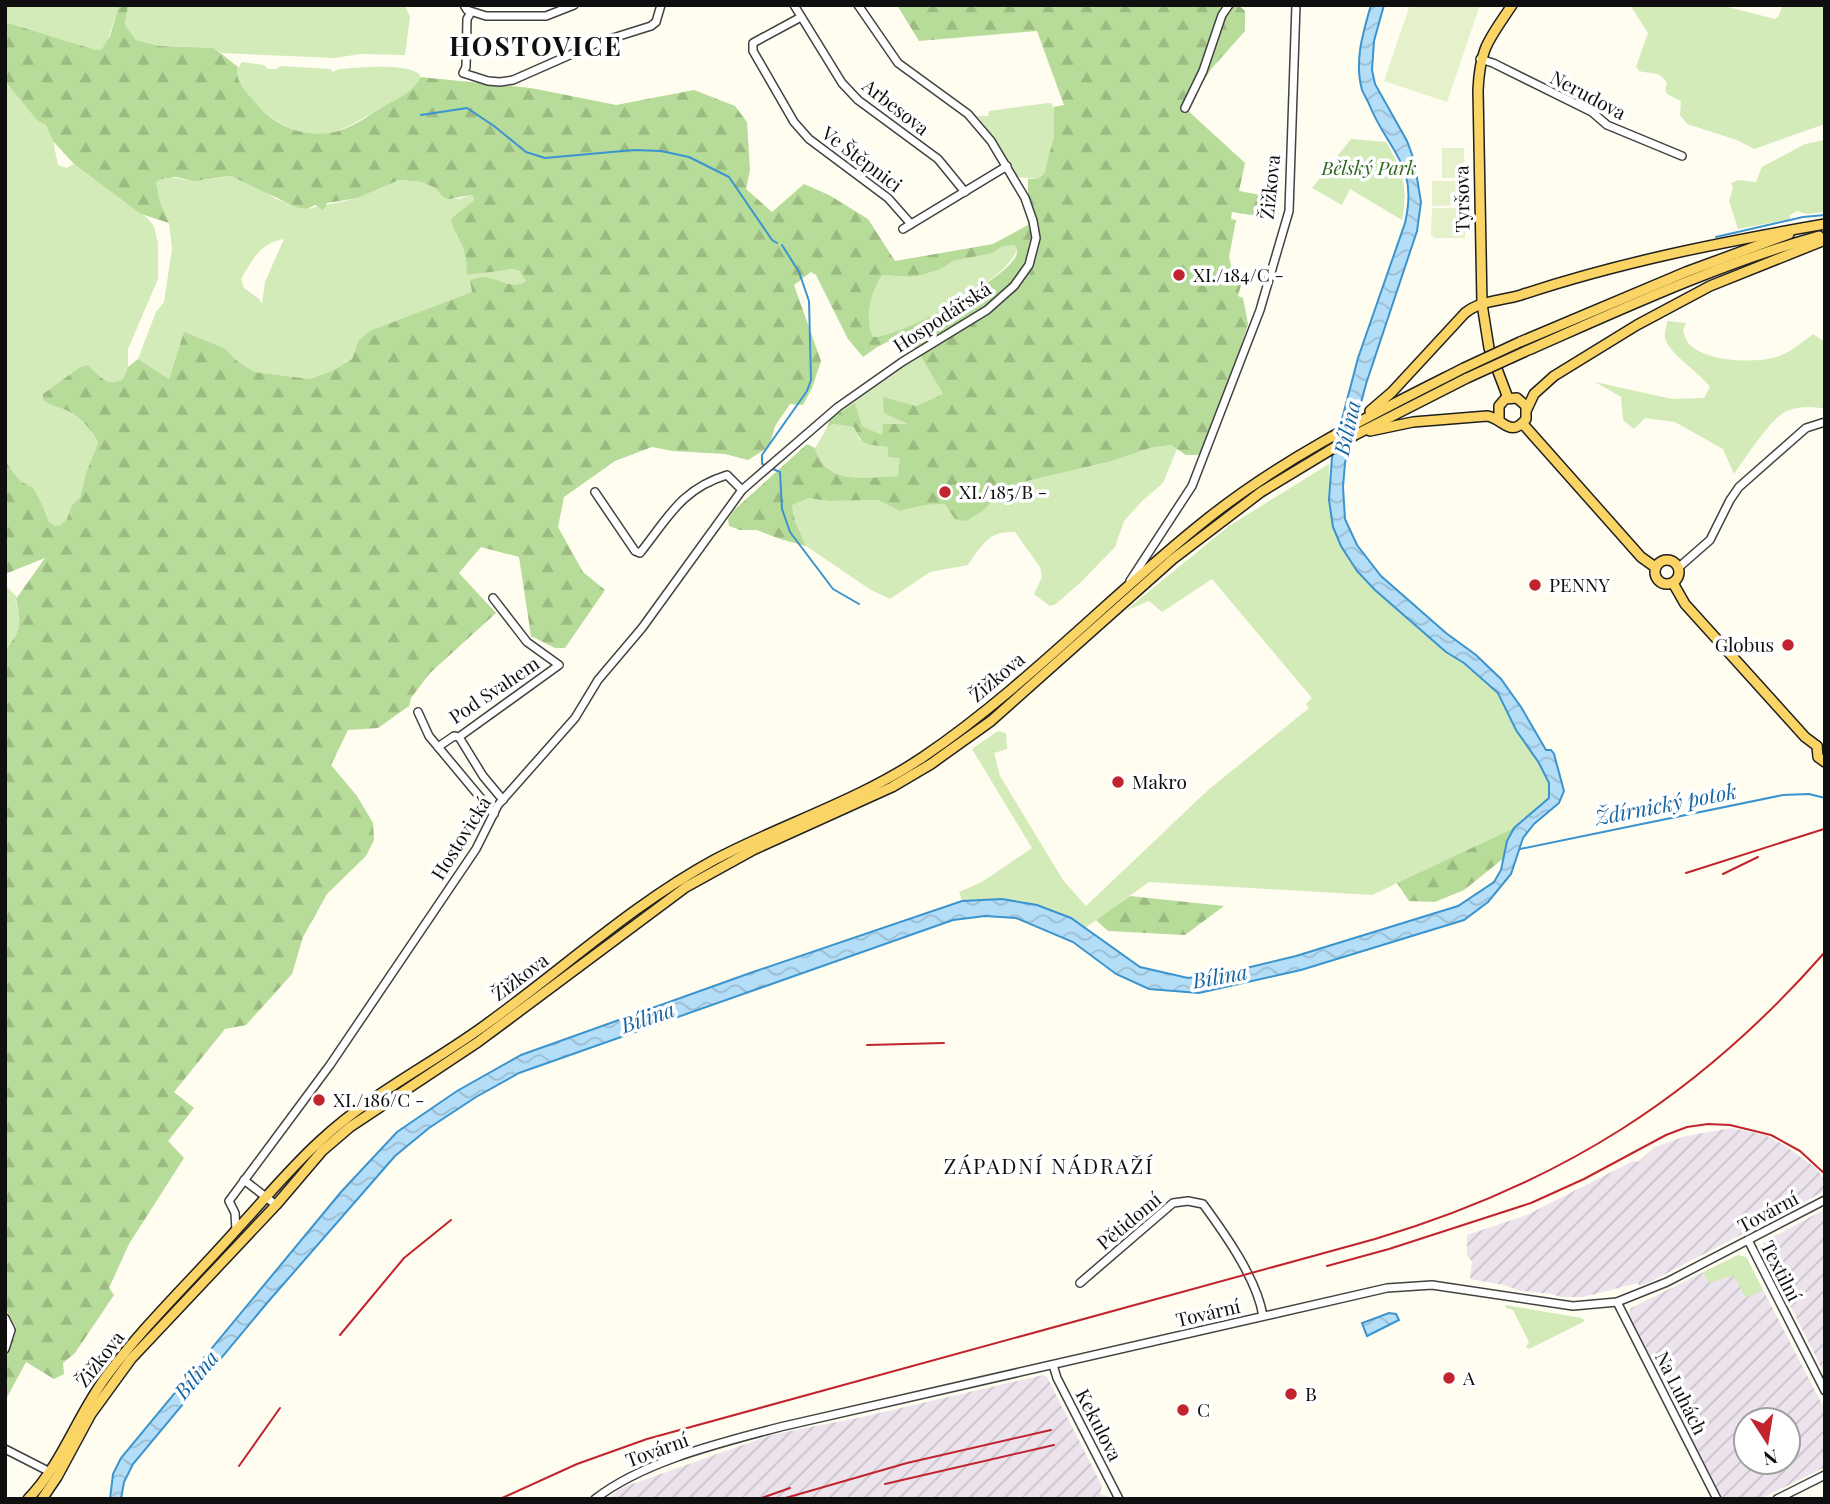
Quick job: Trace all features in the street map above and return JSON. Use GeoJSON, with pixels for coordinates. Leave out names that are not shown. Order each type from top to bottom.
{"type":"FeatureCollection","features":[{"type":"Feature","properties":{"kind":"main road","name":"Tyršova"},"geometry":{"type":"LineString","coordinates":[[1507,398],[1489,348],[1482,304],[1478,90],[1480,59],[1487,42],[1512,5]]}},
{"type":"Feature","properties":{"kind":"main road"},"geometry":{"type":"LineString","coordinates":[[1359,421],[1392,392],[1465,313],[1482,304],[1518,296],[1615,266],[1825,224]]}},
{"type":"Feature","properties":{"kind":"main road"},"geometry":{"type":"LineString","coordinates":[[1359,421],[1686,272],[1759,244],[1825,224]]}},
{"type":"Feature","properties":{"kind":"main road"},"geometry":{"type":"LineString","coordinates":[[1522,347],[1740,262],[1825,238]]}},
{"type":"Feature","properties":{"kind":"main road"},"geometry":{"type":"LineString","coordinates":[[1355,435],[1413,422],[1487,416],[1509,427],[1522,424],[1534,394],[1554,376],[1637,325],[1710,286],[1825,238]]}},
{"type":"Feature","properties":{"kind":"main road"},"geometry":{"type":"LineString","coordinates":[[1355,435],[1465,373]]}},
{"type":"Feature","properties":{"kind":"main road"},"geometry":{"type":"LineString","coordinates":[[1499,420],[1499,406],[1507,398],[1520,399],[1527,409]]}},
{"type":"Feature","properties":{"kind":"main road","name":"Žižkova"},"geometry":{"type":"LineString","coordinates":[[28,1499],[50,1472],[85,1406],[125,1351],[314,1146],[344,1120],[496,1018],[625,919],[681,880],[750,842],[888,778],[955,735],[1211,516],[1257,482],[1359,421]]}},
{"type":"Feature","properties":{"kind":"main road"},"geometry":{"type":"LineString","coordinates":[[1522,424],[1641,557],[1656,567]]}},
{"type":"Feature","properties":{"kind":"main road","name":"Žižkova"},"geometry":{"type":"LineString","coordinates":[[42,1499],[92,1414],[131,1359],[276,1205],[322,1151],[350,1127],[478,1042],[657,907],[725,864],[842,811],[912,775],[961,743],[1026,690],[1182,552],[1261,492],[1355,435]]}},
{"type":"Feature","properties":{"kind":"main road"},"geometry":{"type":"LineString","coordinates":[[1662,561],[1672,561],[1678,568],[1679,575],[1673,583],[1665,584],[1658,580],[1655,574],[1656,567],[1662,561]]}},
{"type":"Feature","properties":{"kind":"main road"},"geometry":{"type":"LineString","coordinates":[[1673,583],[1685,604],[1805,737],[1821,743],[1818,757],[1825,762]]}},
{"type":"Feature","properties":{"kind":"street"},"geometry":{"type":"LineString","coordinates":[[464,5],[471,12],[486,16],[546,16],[574,5]]}},
{"type":"Feature","properties":{"kind":"street"},"geometry":{"type":"LineString","coordinates":[[471,12],[467,19],[466,66],[463,73],[500,82],[513,80],[597,43],[651,26],[656,22],[661,5]]}},
{"type":"Feature","properties":{"kind":"street","name":"Arbesova"},"geometry":{"type":"LineString","coordinates":[[794,5],[842,83],[858,100],[938,159],[965,192]]}},
{"type":"Feature","properties":{"kind":"street","name":"Hospodářská"},"geometry":{"type":"LineString","coordinates":[[742,490],[838,407],[902,362],[973,319],[1014,286],[1029,265],[1036,238],[1033,220],[1007,166],[991,141],[968,114],[898,62],[858,5]]}},
{"type":"Feature","properties":{"kind":"street"},"geometry":{"type":"LineString","coordinates":[[1185,108],[1229,5]]}},
{"type":"Feature","properties":{"kind":"street","name":"Žižkova"},"geometry":{"type":"LineString","coordinates":[[1125,588],[1177,513],[1192,486],[1260,310],[1289,211],[1296,5]]}},
{"type":"Feature","properties":{"kind":"street","name":"Ve Štěpnici"},"geometry":{"type":"LineString","coordinates":[[801,17],[753,43],[752,51],[794,122],[809,139],[888,198],[911,224]]}},
{"type":"Feature","properties":{"kind":"street","name":"Nerudova"},"geometry":{"type":"LineString","coordinates":[[1480,59],[1591,112],[1607,125],[1682,156]]}},
{"type":"Feature","properties":{"kind":"street"},"geometry":{"type":"LineString","coordinates":[[903,229],[1007,166]]}},
{"type":"Feature","properties":{"kind":"street"},"geometry":{"type":"LineString","coordinates":[[1678,568],[1710,540],[1739,487],[1806,428],[1825,422]]}},
{"type":"Feature","properties":{"kind":"street"},"geometry":{"type":"LineString","coordinates":[[595,492],[639,554],[684,497],[696,487],[727,475],[742,490]]}},
{"type":"Feature","properties":{"kind":"street","name":"Hostovická"},"geometry":{"type":"LineString","coordinates":[[236,1230],[235,1213],[229,1201],[330,1065],[476,849],[503,800],[575,718],[598,680],[642,628],[742,490]]}},
{"type":"Feature","properties":{"kind":"street","name":"Pod Svahem"},"geometry":{"type":"LineString","coordinates":[[438,747],[454,736],[459,737],[559,665],[527,642],[493,598]]}},
{"type":"Feature","properties":{"kind":"street","name":"Pod Svahem"},"geometry":{"type":"LineString","coordinates":[[418,712],[429,736],[494,814]]}},
{"type":"Feature","properties":{"kind":"street"},"geometry":{"type":"LineString","coordinates":[[459,737],[483,776],[503,800]]}},
{"type":"Feature","properties":{"kind":"street"},"geometry":{"type":"LineString","coordinates":[[244,1180],[276,1205]]}},
{"type":"Feature","properties":{"kind":"street","name":"Tovární"},"geometry":{"type":"LineString","coordinates":[[595,1499],[630,1476],[756,1433],[1387,1288],[1442,1286],[1573,1306],[1617,1302],[1667,1282],[1825,1200]]}},
{"type":"Feature","properties":{"kind":"street","name":"Pětidomí"},"geometry":{"type":"LineString","coordinates":[[1080,1283],[1173,1203],[1188,1201],[1203,1204],[1249,1278],[1263,1316]]}},
{"type":"Feature","properties":{"kind":"street","name":"Textilní"},"geometry":{"type":"LineString","coordinates":[[1748,1240],[1825,1391]]}},
{"type":"Feature","properties":{"kind":"street","name":"Na Luhách"},"geometry":{"type":"LineString","coordinates":[[1617,1302],[1717,1499]]}},
{"type":"Feature","properties":{"kind":"street"},"geometry":{"type":"LineString","coordinates":[[5,1318],[11,1330],[5,1349]]}},
{"type":"Feature","properties":{"kind":"street","name":"Kekulova"},"geometry":{"type":"LineString","coordinates":[[1053,1365],[1057,1378],[1119,1499]]}},
{"type":"Feature","properties":{"kind":"street"},"geometry":{"type":"LineString","coordinates":[[5,1450],[50,1472]]}},
{"type":"Feature","properties":{"kind":"street"},"geometry":{"type":"LineString","coordinates":[[1777,1499],[1825,1475]]}},
{"type":"Feature","properties":{"kind":"shaded area"},"geometry":{"type":"Polygon","coordinates":[[[1732,1128],[1765,1135],[1784,1145],[1815,1167],[1825,1180],[1825,1191],[1639,1286],[1638,1283],[1583,1297],[1560,1297],[1470,1279],[1472,1261],[1467,1256],[1467,1235],[1527,1215],[1633,1161],[1638,1162],[1655,1147],[1686,1136],[1732,1128]]]}},
{"type":"Feature","properties":{"kind":"shaded area"},"geometry":{"type":"Polygon","coordinates":[[[1825,1209],[1825,1375],[1762,1249],[1764,1242],[1825,1209]]]}},
{"type":"Feature","properties":{"kind":"shaded area"},"geometry":{"type":"Polygon","coordinates":[[[1738,1255],[1746,1257],[1825,1410],[1825,1467],[1760,1499],[1723,1499],[1629,1314],[1631,1308],[1738,1255]]]}},
{"type":"Feature","properties":{"kind":"shaded area"},"geometry":{"type":"Polygon","coordinates":[[[1043,1375],[1047,1377],[1102,1486],[1100,1494],[1109,1499],[607,1499],[621,1488],[774,1434],[858,1418],[1043,1375]]]}},
{"type":"Feature","properties":{"kind":"green space"},"geometry":{"type":"Polygon","coordinates":[[[5,5],[119,5],[105,48],[96,50],[5,22],[5,5]]]}},
{"type":"Feature","properties":{"kind":"green space"},"geometry":{"type":"Polygon","coordinates":[[[119,5],[128,5],[125,25],[136,40],[160,46],[214,48],[238,67],[241,85],[263,111],[287,127],[313,134],[341,130],[355,124],[409,92],[420,77],[531,88],[616,105],[694,90],[735,106],[747,122],[750,170],[746,189],[772,212],[804,184],[829,195],[868,219],[895,261],[993,244],[1028,225],[1028,179],[1037,179],[1044,174],[1054,136],[1054,107],[1064,105],[1037,31],[919,41],[897,5],[1238,5],[1245,11],[1245,31],[1212,68],[1185,108],[1245,163],[1239,191],[1261,195],[1264,217],[1232,212],[1231,219],[1236,220],[1229,257],[1236,285],[1241,285],[1238,296],[1243,298],[1248,324],[1231,380],[1202,455],[1186,455],[1171,445],[1150,448],[1112,461],[1019,483],[1004,490],[983,511],[966,521],[955,519],[945,504],[900,511],[878,500],[828,501],[808,498],[792,505],[795,521],[806,546],[757,530],[740,530],[729,526],[728,519],[734,510],[807,444],[815,448],[828,469],[838,474],[860,478],[898,476],[900,458],[888,457],[888,447],[863,441],[854,427],[833,424],[827,428],[830,419],[855,403],[862,426],[882,435],[883,424],[908,424],[884,413],[883,397],[916,406],[943,394],[904,334],[863,357],[848,339],[816,275],[811,272],[794,285],[821,361],[803,405],[790,404],[775,426],[769,447],[748,460],[725,454],[652,447],[615,461],[564,497],[558,527],[583,572],[605,590],[565,648],[555,648],[531,636],[519,557],[481,547],[459,573],[496,613],[430,673],[411,698],[409,706],[378,728],[348,730],[331,765],[357,796],[373,823],[374,840],[366,856],[327,894],[303,937],[292,974],[246,1025],[225,1029],[174,1092],[194,1108],[168,1141],[184,1158],[129,1244],[109,1288],[114,1295],[75,1353],[63,1363],[64,1374],[54,1379],[26,1362],[5,1401],[5,1360],[16,1327],[5,1308],[5,651],[19,626],[16,599],[45,558],[5,574],[5,461],[20,481],[33,488],[49,522],[55,526],[60,525],[67,519],[72,505],[80,498],[98,443],[82,421],[70,412],[43,400],[43,394],[80,367],[88,365],[104,380],[112,382],[123,379],[128,367],[138,359],[169,379],[184,332],[226,349],[237,361],[255,372],[309,379],[332,371],[352,359],[358,341],[370,331],[472,292],[470,280],[480,277],[515,285],[526,281],[520,271],[513,269],[469,275],[466,272],[464,251],[451,221],[474,200],[473,197],[471,195],[449,199],[422,182],[399,180],[358,198],[327,203],[323,210],[315,205],[307,209],[296,207],[231,176],[194,181],[176,177],[156,182],[160,202],[169,223],[141,214],[74,164],[53,141],[46,125],[37,120],[5,81],[5,22],[96,50],[102,49],[110,36],[119,5]],[[1014,245],[1001,247],[993,253],[953,261],[941,269],[922,275],[882,275],[870,305],[869,322],[873,337],[905,328],[971,294],[1006,268],[1016,257],[1017,248],[1014,245]]]}},
{"type":"Feature","properties":{"kind":"green space"},"geometry":{"type":"Polygon","coordinates":[[[128,5],[405,5],[410,17],[405,55],[360,54],[335,58],[222,53],[214,48],[160,46],[136,40],[125,25],[128,5]]]}},
{"type":"Feature","properties":{"kind":"green space"},"geometry":{"type":"Polygon","coordinates":[[[1410,5],[1480,5],[1447,102],[1384,81],[1410,5]]]}},
{"type":"Feature","properties":{"kind":"green space"},"geometry":{"type":"Polygon","coordinates":[[[1630,5],[1720,5],[1775,19],[1783,5],[1825,5],[1825,124],[1754,149],[1737,140],[1687,124],[1680,115],[1681,101],[1667,94],[1667,83],[1662,76],[1639,71],[1636,67],[1648,33],[1630,5]]]}},
{"type":"Feature","properties":{"kind":"green space"},"geometry":{"type":"Polygon","coordinates":[[[242,62],[264,65],[268,69],[280,66],[330,69],[333,72],[339,69],[394,67],[405,68],[420,75],[415,86],[406,94],[359,121],[331,133],[311,135],[287,127],[259,108],[240,84],[238,72],[242,62]]]}},
{"type":"Feature","properties":{"kind":"green space"},"geometry":{"type":"Polygon","coordinates":[[[5,81],[37,119],[46,125],[53,141],[58,165],[67,168],[74,164],[147,218],[154,226],[158,243],[158,279],[128,349],[128,367],[123,379],[108,381],[88,365],[80,367],[43,394],[82,421],[98,443],[86,473],[80,499],[73,505],[67,519],[55,526],[49,522],[33,489],[20,481],[5,461],[5,81]]]}},
{"type":"Feature","properties":{"kind":"green space"},"geometry":{"type":"Polygon","coordinates":[[[1051,103],[1056,118],[1044,174],[1037,179],[1018,177],[995,139],[977,116],[988,116],[989,111],[1051,103]]]}},
{"type":"Feature","properties":{"kind":"green space","name":"Bělský Park"},"geometry":{"type":"Polygon","coordinates":[[[1351,139],[1386,142],[1403,179],[1405,198],[1402,220],[1350,189],[1342,205],[1312,188],[1351,139]]]}},
{"type":"Feature","properties":{"kind":"green space"},"geometry":{"type":"Polygon","coordinates":[[[1825,140],[1825,212],[1807,214],[1797,211],[1790,215],[1790,219],[1738,229],[1729,201],[1733,187],[1731,183],[1738,180],[1756,182],[1762,167],[1805,144],[1825,140]]]}},
{"type":"Feature","properties":{"kind":"green space"},"geometry":{"type":"Polygon","coordinates":[[[1442,148],[1464,148],[1464,178],[1442,178],[1442,148]]]}},
{"type":"Feature","properties":{"kind":"green space"},"geometry":{"type":"Polygon","coordinates":[[[231,176],[276,199],[307,209],[358,198],[399,180],[422,182],[435,188],[443,197],[459,199],[471,195],[474,200],[454,216],[456,234],[466,250],[466,272],[470,275],[513,269],[522,273],[526,281],[515,285],[482,277],[471,280],[472,292],[358,341],[352,359],[332,371],[308,379],[255,372],[237,361],[226,349],[184,333],[169,379],[138,359],[156,312],[164,302],[172,249],[169,223],[160,202],[156,182],[166,178],[200,180],[231,176]],[[284,239],[263,248],[241,279],[244,288],[262,304],[265,282],[284,239]]]}},
{"type":"Feature","properties":{"kind":"green space"},"geometry":{"type":"Polygon","coordinates":[[[1432,181],[1464,181],[1464,205],[1432,206],[1432,181]]]}},
{"type":"Feature","properties":{"kind":"green space"},"geometry":{"type":"Polygon","coordinates":[[[1432,208],[1466,208],[1465,238],[1435,238],[1431,235],[1432,208]]]}},
{"type":"Feature","properties":{"kind":"green space"},"geometry":{"type":"Polygon","coordinates":[[[1014,245],[1017,248],[1011,260],[978,289],[907,327],[873,337],[869,322],[870,305],[882,275],[922,275],[941,269],[953,261],[993,253],[1001,247],[1014,245]]]}},
{"type":"Feature","properties":{"kind":"green space"},"geometry":{"type":"Polygon","coordinates":[[[1667,321],[1686,323],[1683,330],[1690,345],[1710,356],[1723,359],[1776,357],[1813,334],[1825,342],[1825,409],[1801,407],[1781,415],[1759,439],[1734,474],[1723,449],[1675,422],[1645,418],[1634,429],[1623,420],[1621,397],[1595,382],[1672,399],[1704,398],[1710,387],[1667,344],[1667,321]]]}},
{"type":"Feature","properties":{"kind":"green space"},"geometry":{"type":"Polygon","coordinates":[[[920,355],[943,394],[916,406],[910,425],[882,435],[862,426],[855,404],[830,419],[920,355]]]}},
{"type":"Feature","properties":{"kind":"green space"},"geometry":{"type":"Polygon","coordinates":[[[833,424],[854,427],[859,439],[888,447],[900,458],[899,476],[849,477],[829,469],[815,448],[827,428],[833,424]]]}},
{"type":"Feature","properties":{"kind":"green space"},"geometry":{"type":"Polygon","coordinates":[[[1171,445],[1177,449],[1163,483],[1124,521],[1115,547],[1082,581],[1056,604],[1050,606],[1034,594],[1042,577],[1040,567],[1015,532],[992,536],[968,565],[930,572],[890,599],[871,590],[806,546],[795,521],[792,504],[808,498],[828,501],[878,500],[900,511],[925,505],[946,504],[983,511],[1004,490],[1019,483],[1112,461],[1150,448],[1171,445]]]}},
{"type":"Feature","properties":{"kind":"green space"},"geometry":{"type":"Polygon","coordinates":[[[1329,464],[1329,500],[1341,546],[1357,571],[1446,652],[1464,663],[1498,693],[1516,730],[1549,783],[1549,797],[1514,828],[1372,895],[1149,882],[1085,928],[1071,918],[1002,899],[962,901],[959,892],[982,882],[1032,848],[972,749],[998,731],[1006,733],[1007,749],[994,753],[1000,776],[1063,880],[1086,906],[1207,791],[1309,708],[1306,704],[1312,698],[1212,579],[1162,612],[1149,601],[1125,611],[1229,526],[1329,464]]]}},
{"type":"Feature","properties":{"kind":"green space"},"geometry":{"type":"Polygon","coordinates":[[[5,585],[17,597],[15,600],[20,620],[17,633],[5,651],[5,585]]]}},
{"type":"Feature","properties":{"kind":"green space"},"geometry":{"type":"Polygon","coordinates":[[[1514,828],[1507,841],[1504,858],[1464,890],[1435,902],[1409,901],[1397,883],[1514,828]]]}},
{"type":"Feature","properties":{"kind":"green space"},"geometry":{"type":"Polygon","coordinates":[[[1130,896],[1224,906],[1185,935],[1108,931],[1096,920],[1130,896]]]}},
{"type":"Feature","properties":{"kind":"green space"},"geometry":{"type":"Polygon","coordinates":[[[1739,1255],[1747,1258],[1763,1290],[1746,1298],[1734,1277],[1709,1283],[1703,1272],[1739,1255]]]}},
{"type":"Feature","properties":{"kind":"green space"},"geometry":{"type":"Polygon","coordinates":[[[1505,1305],[1582,1318],[1585,1321],[1529,1349],[1526,1347],[1529,1342],[1513,1310],[1505,1305]]]}},
{"type":"Feature","properties":{"kind":"water","name":"Bílina"},"geometry":{"type":"Polygon","coordinates":[[[1371,5],[1384,5],[1374,41],[1372,70],[1375,84],[1407,141],[1414,160],[1421,202],[1417,231],[1366,384],[1345,463],[1345,519],[1357,545],[1381,576],[1501,679],[1546,750],[1551,750],[1554,754],[1564,791],[1559,803],[1534,824],[1523,838],[1511,874],[1488,902],[1464,920],[1301,970],[1199,993],[1149,989],[1116,974],[1073,942],[1016,918],[985,916],[953,920],[519,1073],[429,1128],[395,1156],[267,1303],[133,1464],[124,1482],[121,1499],[110,1499],[113,1474],[121,1458],[341,1192],[397,1132],[457,1091],[521,1055],[962,901],[1002,899],[1037,905],[1071,918],[1140,967],[1188,978],[1230,972],[1296,956],[1458,906],[1494,882],[1501,870],[1507,841],[1514,828],[1549,798],[1549,783],[1516,730],[1498,693],[1464,663],[1446,652],[1357,571],[1333,527],[1329,500],[1332,457],[1358,358],[1405,223],[1408,203],[1405,172],[1362,90],[1360,47],[1371,5]]]}},
{"type":"Feature","properties":{"kind":"water"},"geometry":{"type":"Polygon","coordinates":[[[1389,1313],[1396,1314],[1399,1320],[1367,1336],[1362,1323],[1389,1313]]]}},
{"type":"Feature","properties":{"kind":"waterway"},"geometry":{"type":"LineString","coordinates":[[421,115],[467,108],[526,152],[545,158],[634,150],[661,151],[689,157],[729,177],[772,240],[777,243]]}},
{"type":"Feature","properties":{"kind":"waterway"},"geometry":{"type":"LineString","coordinates":[[1716,237],[1803,217],[1825,215]]}},
{"type":"Feature","properties":{"kind":"waterway"},"geometry":{"type":"LineString","coordinates":[[765,465],[762,464],[762,455],[807,391],[811,380],[809,301],[799,272],[782,245]]}},
{"type":"Feature","properties":{"kind":"waterway"},"geometry":{"type":"LineString","coordinates":[[773,469],[780,472],[782,509],[790,532],[833,589],[859,604]]}},
{"type":"Feature","properties":{"kind":"waterway","name":"Ždírnický potok"},"geometry":{"type":"LineString","coordinates":[[1520,849],[1783,795],[1809,794],[1825,798]]}},
{"type":"Feature","properties":{"kind":"railway"},"geometry":{"type":"LineString","coordinates":[[1686,873],[1824,829]]}},
{"type":"Feature","properties":{"kind":"railway"},"geometry":{"type":"LineString","coordinates":[[1723,874],[1758,857]]}},
{"type":"Feature","properties":{"kind":"railway"},"geometry":{"type":"LineString","coordinates":[[500,1499],[577,1464],[647,1439],[1375,1239],[1442,1217],[1505,1191],[1565,1162],[1621,1129],[1675,1092],[1727,1050],[1777,1004],[1825,952]]}},
{"type":"Feature","properties":{"kind":"railway"},"geometry":{"type":"LineString","coordinates":[[867,1045],[944,1043]]}},
{"type":"Feature","properties":{"kind":"railway"},"geometry":{"type":"LineString","coordinates":[[1327,1266],[1531,1203],[1687,1127],[1730,1125],[1771,1135],[1800,1151],[1825,1174]]}},
{"type":"Feature","properties":{"kind":"railway"},"geometry":{"type":"LineString","coordinates":[[340,1335],[404,1258],[451,1220]]}},
{"type":"Feature","properties":{"kind":"railway"},"geometry":{"type":"LineString","coordinates":[[239,1466],[280,1408]]}},
{"type":"Feature","properties":{"kind":"railway"},"geometry":{"type":"LineString","coordinates":[[782,1499],[907,1463],[1051,1430]]}},
{"type":"Feature","properties":{"kind":"railway"},"geometry":{"type":"LineString","coordinates":[[885,1484],[1054,1445]]}},
{"type":"Feature","properties":{"kind":"railway"},"geometry":{"type":"LineString","coordinates":[[759,1499],[790,1488]]}},
{"type":"Feature","properties":{"kind":"place","name":"XI./184/C -"},"geometry":{"type":"Point","coordinates":[1179,275]}},
{"type":"Feature","properties":{"kind":"place","name":"XI./185/B -"},"geometry":{"type":"Point","coordinates":[945,492]}},
{"type":"Feature","properties":{"kind":"place","name":"PENNY"},"geometry":{"type":"Point","coordinates":[1535,585]}},
{"type":"Feature","properties":{"kind":"place","name":"Globus"},"geometry":{"type":"Point","coordinates":[1788,645]}},
{"type":"Feature","properties":{"kind":"place","name":"Makro"},"geometry":{"type":"Point","coordinates":[1118,782]}},
{"type":"Feature","properties":{"kind":"place","name":"XI./186/C -"},"geometry":{"type":"Point","coordinates":[319,1100]}},
{"type":"Feature","properties":{"kind":"place","name":"A"},"geometry":{"type":"Point","coordinates":[1449,1378]}},
{"type":"Feature","properties":{"kind":"place","name":"B"},"geometry":{"type":"Point","coordinates":[1291,1394]}},
{"type":"Feature","properties":{"kind":"place","name":"C"},"geometry":{"type":"Point","coordinates":[1183,1410]}},
{"type":"Feature","properties":{"kind":"district","name":"HOSTOVICE"},"geometry":{"type":"Point","coordinates":[536,47]}},
{"type":"Feature","properties":{"kind":"district","name":"ZÁPADNÍ NÁDRAŽÍ"},"geometry":{"type":"Point","coordinates":[1049,1167]}}]}
